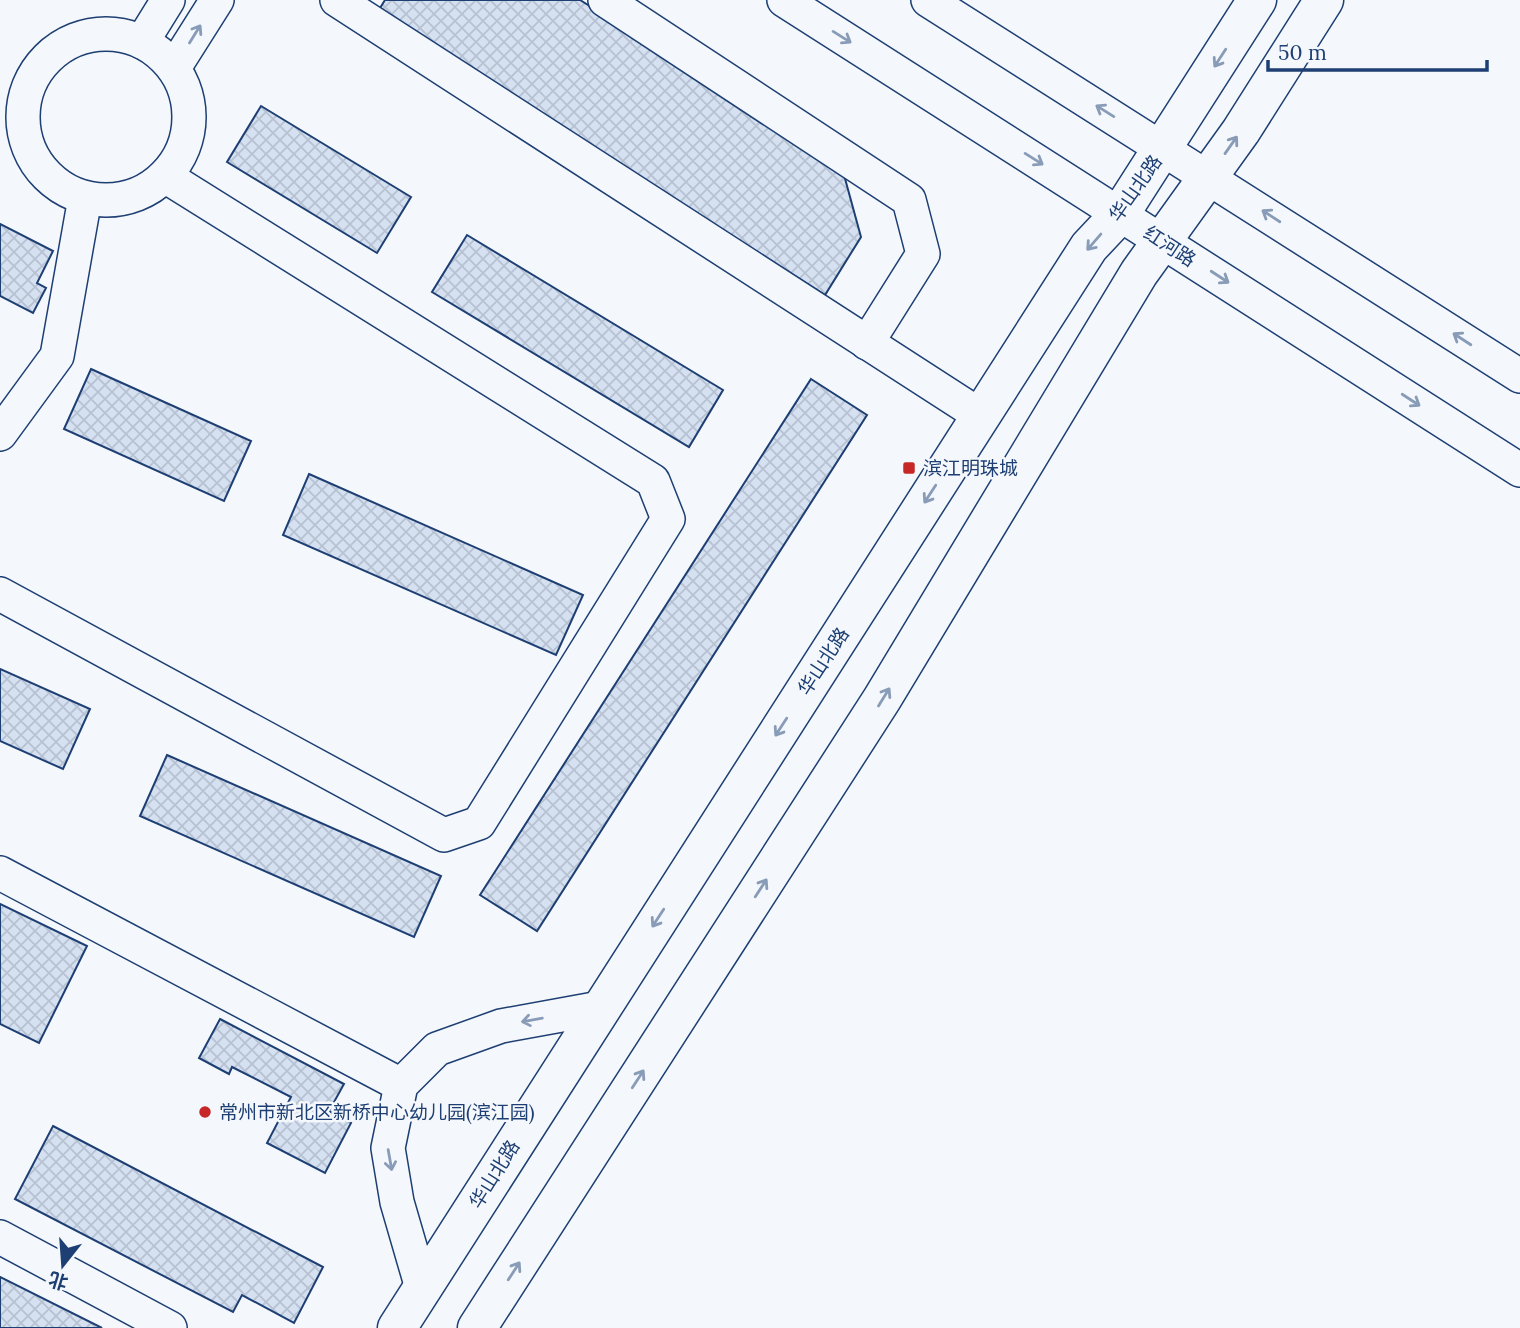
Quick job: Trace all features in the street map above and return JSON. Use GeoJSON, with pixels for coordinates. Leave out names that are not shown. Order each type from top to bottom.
{"type":"FeatureCollection","features":[{"type":"Feature","properties":{"kind":"main road","name":"华山北路"},"geometry":{"type":"LineString","coordinates":[[397,1328],[1089,247],[1120,214],[1257,0]]}},
{"type":"Feature","properties":{"kind":"main road"},"geometry":{"type":"LineString","coordinates":[[477,1328],[882,699],[1139,273],[1208,177],[1324,0]]}},
{"type":"Feature","properties":{"kind":"street"},"geometry":{"type":"LineString","coordinates":[[142,42],[168,0]]}},
{"type":"Feature","properties":{"kind":"street"},"geometry":{"type":"LineString","coordinates":[[174,68],[217,0]]}},
{"type":"Feature","properties":{"kind":"street"},"geometry":{"type":"LineString","coordinates":[[337,0],[981,416]]}},
{"type":"Feature","properties":{"kind":"street"},"geometry":{"type":"LineString","coordinates":[[605,0],[909,200],[923,254],[867,343]]}},
{"type":"Feature","properties":{"kind":"street","name":"红河路"},"geometry":{"type":"LineString","coordinates":[[784,0],[1520,470]]}},
{"type":"Feature","properties":{"kind":"street"},"geometry":{"type":"LineString","coordinates":[[928,0],[1520,376]]}},
{"type":"Feature","properties":{"kind":"street"},"geometry":{"type":"LineString","coordinates":[[107,33],[142,42],[157,50],[174,68],[188,97],[190,126],[182,153],[165,176],[142,193],[114,200],[85,198],[59,186],[39,167],[27,144],[22,118],[12,90],[57,48],[81,37],[107,33]]}},
{"type":"Feature","properties":{"kind":"street"},"geometry":{"type":"LineString","coordinates":[[0,594],[444,835],[480,822],[667,519],[653,481],[165,176]]}},
{"type":"Feature","properties":{"kind":"street"},"geometry":{"type":"LineString","coordinates":[[0,434],[57,356],[85,198]]}},
{"type":"Feature","properties":{"kind":"street"},"geometry":{"type":"LineString","coordinates":[[0,873],[401,1085]]}},
{"type":"Feature","properties":{"kind":"street"},"geometry":{"type":"LineString","coordinates":[[422,1288],[397,1202],[388,1149],[401,1085],[437,1049],[501,1026],[600,1009]]}},
{"type":"Feature","properties":{"kind":"street"},"geometry":{"type":"LineString","coordinates":[[0,1237],[170,1328]]}},
{"type":"Feature","properties":{"kind":"building"},"geometry":{"type":"Polygon","coordinates":[[[385,0],[580,0],[841,164],[861,237],[825,295],[377,13],[385,0]]]}},
{"type":"Feature","properties":{"kind":"building"},"geometry":{"type":"Polygon","coordinates":[[[261,106],[411,197],[377,253],[227,162],[261,106]]]}},
{"type":"Feature","properties":{"kind":"building"},"geometry":{"type":"Polygon","coordinates":[[[0,224],[53,251],[37,283],[46,288],[33,313],[0,296],[0,224]]]}},
{"type":"Feature","properties":{"kind":"building"},"geometry":{"type":"Polygon","coordinates":[[[467,235],[723,390],[689,447],[432,292],[467,235]]]}},
{"type":"Feature","properties":{"kind":"building"},"geometry":{"type":"Polygon","coordinates":[[[91,369],[251,441],[224,501],[64,429],[91,369]]]}},
{"type":"Feature","properties":{"kind":"building"},"geometry":{"type":"Polygon","coordinates":[[[811,379],[867,415],[537,931],[480,895],[811,379]]]}},
{"type":"Feature","properties":{"kind":"building"},"geometry":{"type":"Polygon","coordinates":[[[309,474],[583,595],[556,655],[283,535],[309,474]]]}},
{"type":"Feature","properties":{"kind":"building"},"geometry":{"type":"Polygon","coordinates":[[[0,669],[90,709],[63,769],[0,741],[0,669]]]}},
{"type":"Feature","properties":{"kind":"building"},"geometry":{"type":"Polygon","coordinates":[[[167,755],[441,876],[414,937],[140,816],[167,755]]]}},
{"type":"Feature","properties":{"kind":"building"},"geometry":{"type":"Polygon","coordinates":[[[0,904],[87,946],[39,1043],[0,1024],[0,904]]]}},
{"type":"Feature","properties":{"kind":"building"},"geometry":{"type":"Polygon","coordinates":[[[220,1019],[344,1084],[329,1111],[351,1123],[325,1173],[267,1143],[291,1097],[232,1067],[229,1074],[199,1058],[220,1019]]]}},
{"type":"Feature","properties":{"kind":"building"},"geometry":{"type":"Polygon","coordinates":[[[53,1126],[323,1267],[294,1323],[242,1295],[233,1312],[15,1199],[53,1126]]]}},
{"type":"Feature","properties":{"kind":"building"},"geometry":{"type":"Polygon","coordinates":[[[0,1277],[102,1328],[0,1328],[0,1277]]]}},
{"type":"Feature","properties":{"kind":"place","name":"滨江明珠城"},"geometry":{"type":"Point","coordinates":[909,468]}},
{"type":"Feature","properties":{"kind":"place","name":"常州市新北区新桥中心幼儿园(滨江园)"},"geometry":{"type":"Point","coordinates":[205,1112]}}]}
